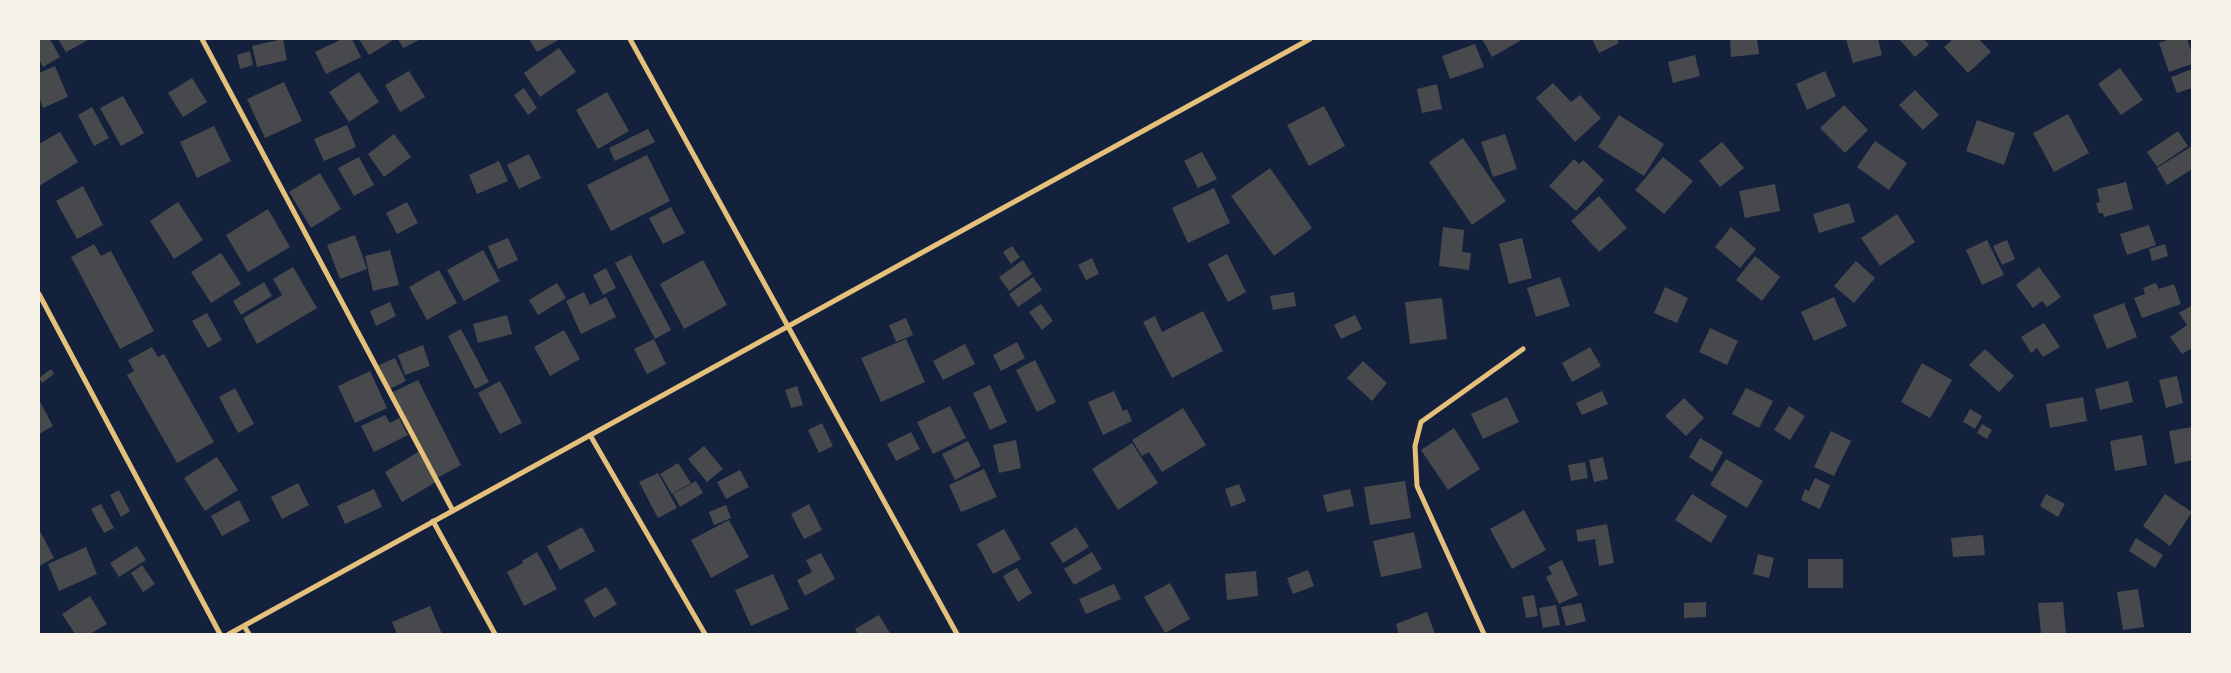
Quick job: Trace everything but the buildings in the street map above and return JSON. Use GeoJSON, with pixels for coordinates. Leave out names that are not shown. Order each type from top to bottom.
{"type":"FeatureCollection","features":[{"type":"Feature","properties":{"kind":"street"},"geometry":{"type":"LineString","coordinates":[[202,39],[453,510]]}},
{"type":"Feature","properties":{"kind":"street"},"geometry":{"type":"LineString","coordinates":[[630,39],[957,634]]}},
{"type":"Feature","properties":{"kind":"street"},"geometry":{"type":"LineString","coordinates":[[229,634],[1310,39]]}},
{"type":"Feature","properties":{"kind":"street"},"geometry":{"type":"LineString","coordinates":[[39,294],[220,634]]}},
{"type":"Feature","properties":{"kind":"street"},"geometry":{"type":"LineString","coordinates":[[1484,634],[1417,486],[1415,446],[1421,422],[1524,349]]}},
{"type":"Feature","properties":{"kind":"street"},"geometry":{"type":"LineString","coordinates":[[590,435],[705,634]]}},
{"type":"Feature","properties":{"kind":"street"},"geometry":{"type":"LineString","coordinates":[[433,521],[495,634]]}},
{"type":"Feature","properties":{"kind":"street"},"geometry":{"type":"LineString","coordinates":[[244,626],[249,634]]}}]}
